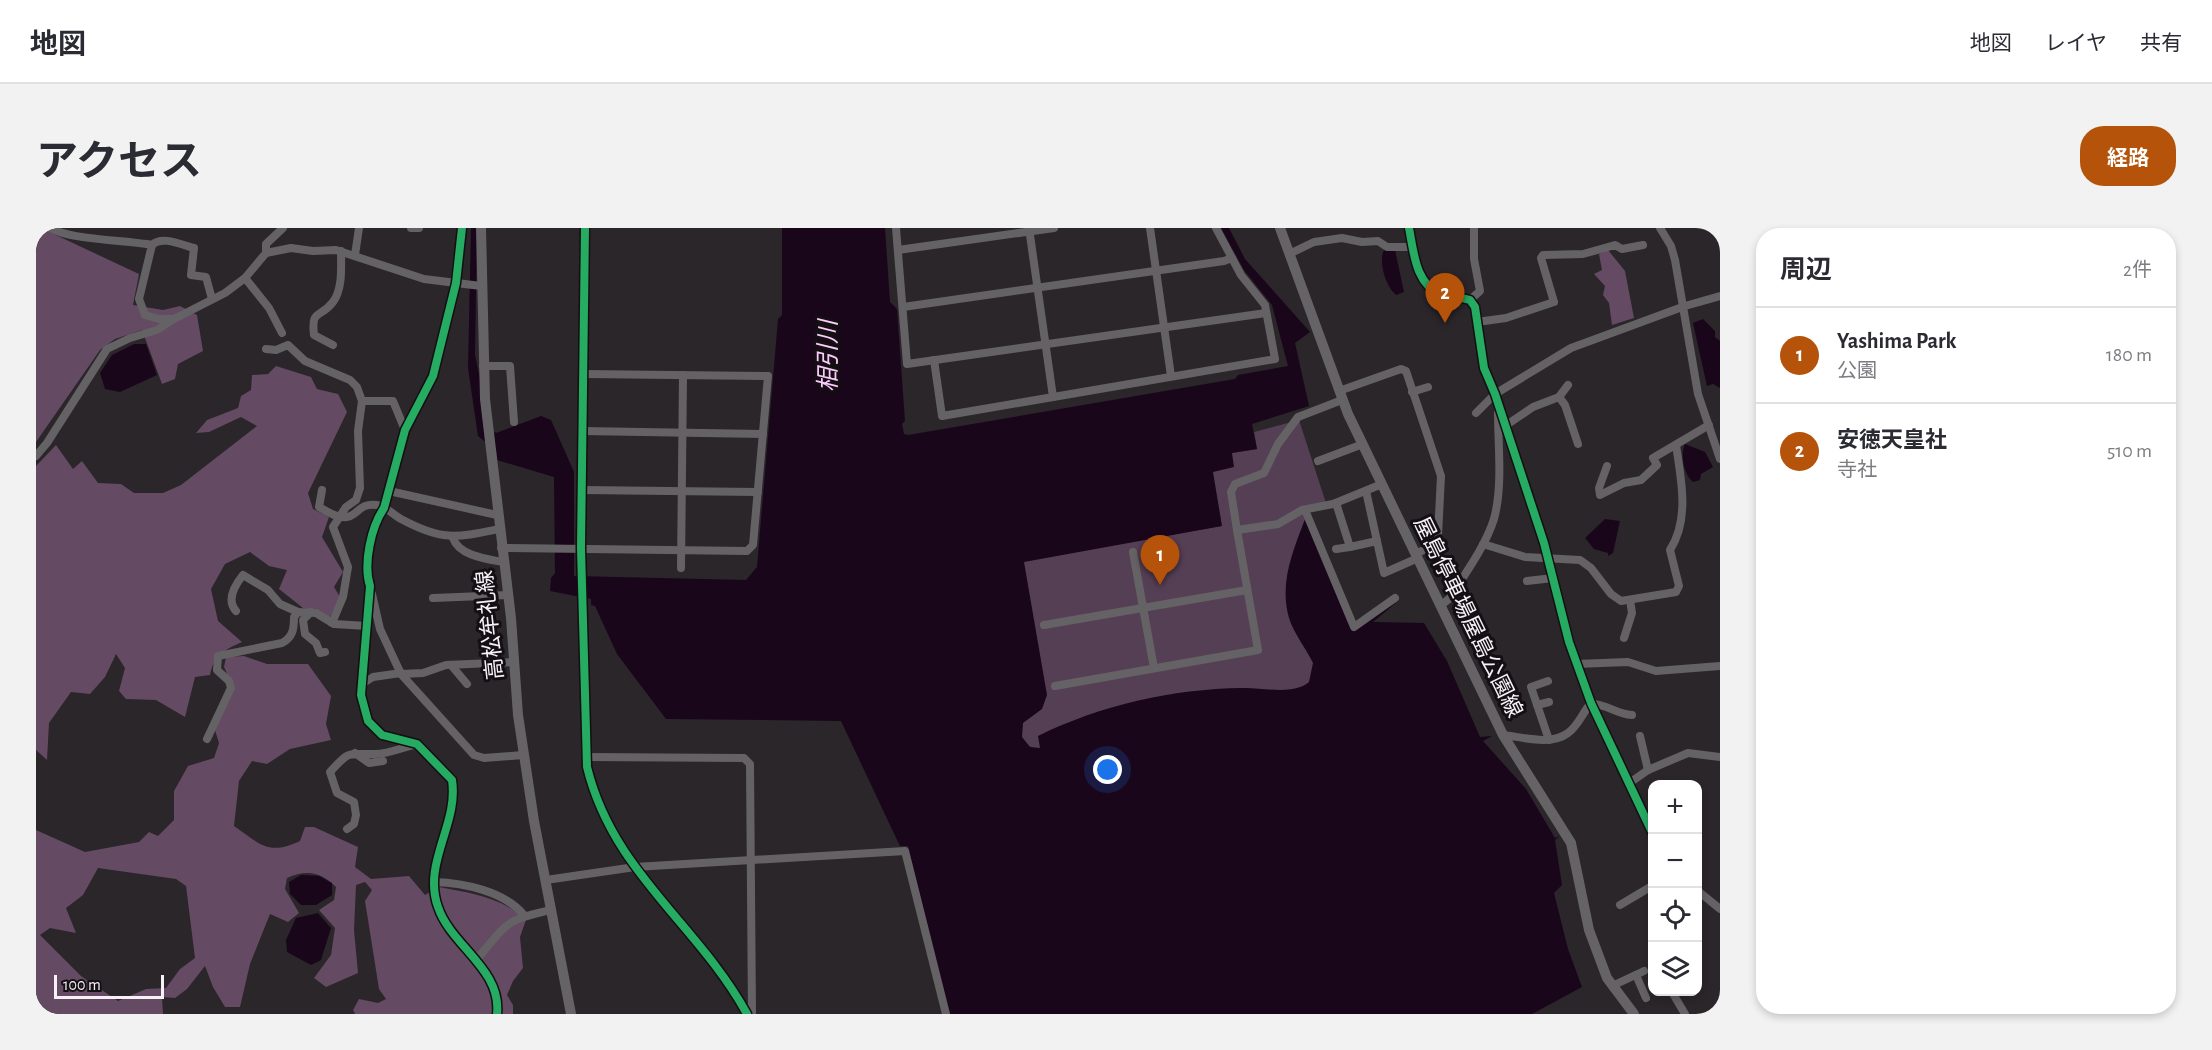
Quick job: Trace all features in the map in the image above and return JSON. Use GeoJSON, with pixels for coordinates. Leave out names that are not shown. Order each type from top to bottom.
{"type":"FeatureCollection","features":[{"type":"Feature","properties":{"kind":"main road","name":"高松牟礼線"},"geometry":{"type":"LineString","coordinates":[[481,228],[483,366],[523,755],[571,1014]]}},
{"type":"Feature","properties":{"kind":"main road","name":"屋島停車場屋島公園線"},"geometry":{"type":"LineString","coordinates":[[1280,228],[1341,395],[1363,444],[1503,735],[1571,843],[1589,930],[1607,978],[1634,1014]]}},
{"type":"Feature","properties":{"kind":"street"},"geometry":{"type":"LineString","coordinates":[[50,228],[89,238],[152,245]]}},
{"type":"Feature","properties":{"kind":"street"},"geometry":{"type":"LineString","coordinates":[[266,254],[266,244],[283,228]]}},
{"type":"Feature","properties":{"kind":"street"},"geometry":{"type":"LineString","coordinates":[[355,255],[359,228]]}},
{"type":"Feature","properties":{"kind":"street"},"geometry":{"type":"LineString","coordinates":[[411,228],[419,228]]}},
{"type":"Feature","properties":{"kind":"street"},"geometry":{"type":"LineString","coordinates":[[462,228],[456,283],[433,375],[405,430],[384,508],[378,517],[366,574],[380,629],[401,674],[474,755],[484,758],[523,755]]}},
{"type":"Feature","properties":{"kind":"street"},"geometry":{"type":"LineString","coordinates":[[585,228],[578,548],[582,575],[586,757],[594,796],[619,846],[715,967],[749,1014]]}},
{"type":"Feature","properties":{"kind":"street"},"geometry":{"type":"LineString","coordinates":[[896,228],[907,364],[1266,313]]}},
{"type":"Feature","properties":{"kind":"street"},"geometry":{"type":"LineString","coordinates":[[898,250],[1054,228]]}},
{"type":"Feature","properties":{"kind":"street"},"geometry":{"type":"LineString","coordinates":[[1150,228],[1171,376]]}},
{"type":"Feature","properties":{"kind":"street"},"geometry":{"type":"LineString","coordinates":[[934,360],[942,416],[1275,358],[1265,305],[1244,279],[1216,228]]}},
{"type":"Feature","properties":{"kind":"street"},"geometry":{"type":"LineString","coordinates":[[1409,228],[1418,271],[1430,287],[1447,296],[1470,300]]}},
{"type":"Feature","properties":{"kind":"street"},"geometry":{"type":"LineString","coordinates":[[1470,300],[1480,291],[1474,259],[1474,228]]}},
{"type":"Feature","properties":{"kind":"street"},"geometry":{"type":"LineString","coordinates":[[1660,228],[1671,246],[1685,306],[1698,394],[1720,459]]}},
{"type":"Feature","properties":{"kind":"street"},"geometry":{"type":"LineString","coordinates":[[1029,230],[1053,397]]}},
{"type":"Feature","properties":{"kind":"street"},"geometry":{"type":"LineString","coordinates":[[1289,254],[1314,242],[1342,238],[1379,241],[1387,247],[1413,247]]}},
{"type":"Feature","properties":{"kind":"street"},"geometry":{"type":"LineString","coordinates":[[174,319],[159,319],[145,315],[141,308],[139,299],[152,245],[156,241],[164,240],[194,248],[192,275],[206,277],[212,299]]}},
{"type":"Feature","properties":{"kind":"street"},"geometry":{"type":"LineString","coordinates":[[1477,322],[1506,318],[1554,302],[1541,258],[1544,255],[1583,254],[1616,245],[1622,249],[1643,245]]}},
{"type":"Feature","properties":{"kind":"street"},"geometry":{"type":"LineString","coordinates":[[36,456],[47,443],[107,349],[130,338],[158,330],[212,299],[245,278],[266,254],[291,248],[341,251],[424,279],[481,286]]}},
{"type":"Feature","properties":{"kind":"street"},"geometry":{"type":"LineString","coordinates":[[333,345],[314,335],[313,320],[315,315],[333,302],[341,275],[341,251]]}},
{"type":"Feature","properties":{"kind":"street"},"geometry":{"type":"LineString","coordinates":[[903,307],[1232,258]]}},
{"type":"Feature","properties":{"kind":"street"},"geometry":{"type":"LineString","coordinates":[[245,278],[269,308],[282,333]]}},
{"type":"Feature","properties":{"kind":"street"},"geometry":{"type":"LineString","coordinates":[[1476,414],[1495,394],[1571,348],[1685,306],[1720,296]]}},
{"type":"Feature","properties":{"kind":"street"},"geometry":{"type":"LineString","coordinates":[[1470,300],[1474,307],[1484,368],[1495,394],[1548,557],[1576,664],[1591,704],[1648,822]]}},
{"type":"Feature","properties":{"kind":"street"},"geometry":{"type":"LineString","coordinates":[[266,349],[276,350],[288,345],[305,361],[350,381],[357,387],[362,401],[358,431],[360,488],[356,500],[338,518],[333,527],[335,537],[345,552],[348,567],[344,597],[332,623]]}},
{"type":"Feature","properties":{"kind":"street"},"geometry":{"type":"LineString","coordinates":[[483,366],[510,366],[514,422]]}},
{"type":"Feature","properties":{"kind":"street"},"geometry":{"type":"LineString","coordinates":[[1055,686],[1258,650],[1237,530],[1232,492],[1235,484],[1264,473],[1278,444],[1298,417],[1401,369],[1406,371],[1441,476],[1438,535],[1429,547],[1417,556],[1384,573],[1366,491]]}},
{"type":"Feature","properties":{"kind":"street"},"geometry":{"type":"LineString","coordinates":[[501,548],[747,551],[753,545],[768,376],[583,374]]}},
{"type":"Feature","properties":{"kind":"street"},"geometry":{"type":"LineString","coordinates":[[681,568],[683,375]]}},
{"type":"Feature","properties":{"kind":"street"},"geometry":{"type":"LineString","coordinates":[[1505,426],[1533,407],[1559,397],[1568,385]]}},
{"type":"Feature","properties":{"kind":"street"},"geometry":{"type":"LineString","coordinates":[[1412,392],[1428,387]]}},
{"type":"Feature","properties":{"kind":"street"},"geometry":{"type":"LineString","coordinates":[[1559,397],[1565,405],[1578,444]]}},
{"type":"Feature","properties":{"kind":"street"},"geometry":{"type":"LineString","coordinates":[[362,401],[393,401],[405,430]]}},
{"type":"Feature","properties":{"kind":"street"},"geometry":{"type":"LineString","coordinates":[[1440,605],[1449,599],[1483,544],[1494,518],[1498,493],[1498,407]]}},
{"type":"Feature","properties":{"kind":"street"},"geometry":{"type":"LineString","coordinates":[[1607,466],[1599,488],[1600,495],[1624,483],[1641,480],[1656,465],[1653,458],[1709,424]]}},
{"type":"Feature","properties":{"kind":"street"},"geometry":{"type":"LineString","coordinates":[[582,431],[763,434]]}},
{"type":"Feature","properties":{"kind":"street"},"geometry":{"type":"LineString","coordinates":[[1318,460],[1363,444]]}},
{"type":"Feature","properties":{"kind":"street"},"geometry":{"type":"LineString","coordinates":[[1483,544],[1525,557],[1580,560],[1599,575],[1616,598],[1630,600],[1676,592],[1679,586],[1670,550],[1676,540],[1683,496],[1676,445]]}},
{"type":"Feature","properties":{"kind":"street"},"geometry":{"type":"LineString","coordinates":[[1237,530],[1278,524],[1305,510],[1336,503],[1382,484]]}},
{"type":"Feature","properties":{"kind":"street"},"geometry":{"type":"LineString","coordinates":[[322,490],[319,507],[338,518],[346,519],[370,505],[384,508],[430,532],[453,538],[499,529]]}},
{"type":"Feature","properties":{"kind":"street"},"geometry":{"type":"LineString","coordinates":[[581,490],[758,492]]}},
{"type":"Feature","properties":{"kind":"street"},"geometry":{"type":"LineString","coordinates":[[389,491],[497,515]]}},
{"type":"Feature","properties":{"kind":"street"},"geometry":{"type":"LineString","coordinates":[[1336,503],[1350,547]]}},
{"type":"Feature","properties":{"kind":"street"},"geometry":{"type":"LineString","coordinates":[[1305,510],[1354,627],[1395,598]]}},
{"type":"Feature","properties":{"kind":"street"},"geometry":{"type":"LineString","coordinates":[[453,538],[454,542],[466,551],[481,558],[503,562]]}},
{"type":"Feature","properties":{"kind":"street"},"geometry":{"type":"LineString","coordinates":[[1336,549],[1377,541]]}},
{"type":"Feature","properties":{"kind":"street"},"geometry":{"type":"LineString","coordinates":[[1134,552],[1154,668]]}},
{"type":"Feature","properties":{"kind":"street"},"geometry":{"type":"LineString","coordinates":[[236,611],[232,607],[231,596],[243,575],[268,590],[280,604],[298,612],[311,612],[332,623],[367,626]]}},
{"type":"Feature","properties":{"kind":"street"},"geometry":{"type":"LineString","coordinates":[[1527,580],[1553,578]]}},
{"type":"Feature","properties":{"kind":"street"},"geometry":{"type":"LineString","coordinates":[[370,586],[361,694],[368,721],[381,735],[417,744],[446,771],[453,787],[452,804],[438,853],[434,882],[435,896],[445,923],[465,950],[477,959],[488,976],[496,1000],[496,1014]]}},
{"type":"Feature","properties":{"kind":"street"},"geometry":{"type":"LineString","coordinates":[[1044,625],[1247,590]]}},
{"type":"Feature","properties":{"kind":"street"},"geometry":{"type":"LineString","coordinates":[[433,597],[508,596]]}},
{"type":"Feature","properties":{"kind":"street"},"geometry":{"type":"LineString","coordinates":[[1624,638],[1632,613],[1630,600]]}},
{"type":"Feature","properties":{"kind":"street"},"geometry":{"type":"LineString","coordinates":[[207,739],[231,687],[229,681],[217,670],[218,656],[282,643],[290,639],[294,629],[294,616],[298,612]]}},
{"type":"Feature","properties":{"kind":"street"},"geometry":{"type":"LineString","coordinates":[[311,612],[303,620],[305,634],[316,644],[320,653],[325,652]]}},
{"type":"Feature","properties":{"kind":"street"},"geometry":{"type":"LineString","coordinates":[[362,684],[373,677],[423,673],[451,665],[514,662]]}},
{"type":"Feature","properties":{"kind":"street"},"geometry":{"type":"LineString","coordinates":[[1576,664],[1628,662],[1656,670],[1720,666]]}},
{"type":"Feature","properties":{"kind":"street"},"geometry":{"type":"LineString","coordinates":[[451,665],[467,684]]}},
{"type":"Feature","properties":{"kind":"street"},"geometry":{"type":"LineString","coordinates":[[1548,681],[1527,688],[1537,705],[1549,740]]}},
{"type":"Feature","properties":{"kind":"street"},"geometry":{"type":"LineString","coordinates":[[1537,705],[1549,702]]}},
{"type":"Feature","properties":{"kind":"street"},"geometry":{"type":"LineString","coordinates":[[1591,704],[1602,704],[1621,715],[1632,715]]}},
{"type":"Feature","properties":{"kind":"street"},"geometry":{"type":"LineString","coordinates":[[1503,735],[1549,740],[1568,734],[1591,704]]}},
{"type":"Feature","properties":{"kind":"street"},"geometry":{"type":"LineString","coordinates":[[1640,736],[1648,770]]}},
{"type":"Feature","properties":{"kind":"street"},"geometry":{"type":"LineString","coordinates":[[347,829],[354,824],[356,815],[354,802],[337,793],[330,772],[349,754],[376,755],[417,744]]}},
{"type":"Feature","properties":{"kind":"street"},"geometry":{"type":"LineString","coordinates":[[355,753],[369,763],[383,761]]}},
{"type":"Feature","properties":{"kind":"street"},"geometry":{"type":"LineString","coordinates":[[1628,784],[1648,770],[1688,753],[1720,757]]}},
{"type":"Feature","properties":{"kind":"street"},"geometry":{"type":"LineString","coordinates":[[586,757],[744,758],[750,764],[749,1014]]}},
{"type":"Feature","properties":{"kind":"street"},"geometry":{"type":"LineString","coordinates":[[546,880],[635,867],[905,851],[946,1014]]}},
{"type":"Feature","properties":{"kind":"street"},"geometry":{"type":"LineString","coordinates":[[434,882],[460,884],[499,896],[518,907],[524,915]]}},
{"type":"Feature","properties":{"kind":"street"},"geometry":{"type":"LineString","coordinates":[[1620,905],[1650,888]]}},
{"type":"Feature","properties":{"kind":"street"},"geometry":{"type":"LineString","coordinates":[[1702,894],[1720,909]]}},
{"type":"Feature","properties":{"kind":"street"},"geometry":{"type":"LineString","coordinates":[[477,959],[507,923],[524,915],[552,910]]}},
{"type":"Feature","properties":{"kind":"street"},"geometry":{"type":"LineString","coordinates":[[1612,986],[1640,973],[1646,998]]}},
{"type":"Feature","properties":{"kind":"street"},"geometry":{"type":"LineString","coordinates":[[1674,996],[1685,1014]]}},
{"type":"Feature","properties":{"kind":"shaded area"},"geometry":{"type":"Polygon","coordinates":[[[43,229],[139,274],[133,305],[163,310],[180,306],[197,315],[203,351],[178,364],[175,379],[162,384],[142,330],[115,339],[100,350],[36,442],[36,249],[43,229]]]}},
{"type":"Feature","properties":{"kind":"shaded area"},"geometry":{"type":"Polygon","coordinates":[[[1608,250],[1625,271],[1634,318],[1612,325],[1609,303],[1603,295],[1605,286],[1594,274],[1602,270],[1599,254],[1608,250]]]}},
{"type":"Feature","properties":{"kind":"shaded area"},"geometry":{"type":"Polygon","coordinates":[[[276,366],[311,377],[317,389],[338,394],[347,412],[308,493],[313,509],[329,517],[322,537],[343,572],[334,587],[340,597],[330,617],[303,608],[279,589],[287,570],[269,566],[250,552],[225,564],[211,589],[218,621],[242,642],[217,658],[210,675],[195,677],[185,717],[156,700],[126,699],[119,691],[125,668],[116,654],[105,677],[90,694],[71,692],[49,723],[47,760],[36,750],[36,466],[56,445],[73,469],[82,461],[98,483],[121,484],[134,493],[163,493],[181,485],[257,426],[241,417],[209,432],[196,433],[207,420],[238,408],[241,396],[251,390],[252,375],[268,374],[276,366]]]}},
{"type":"Feature","properties":{"kind":"shaded area"},"geometry":{"type":"Polygon","coordinates":[[[1299,420],[1326,503],[1305,512],[1321,655],[1310,692],[1041,750],[1026,744],[1019,728],[1023,561],[1221,526],[1212,472],[1231,453],[1257,449],[1254,432],[1299,420]]]}},
{"type":"Feature","properties":{"kind":"shaded area"},"geometry":{"type":"Polygon","coordinates":[[[244,656],[267,664],[308,664],[331,696],[326,724],[331,740],[290,749],[267,764],[252,761],[239,781],[234,826],[258,843],[272,848],[280,848],[300,841],[305,827],[314,827],[358,847],[355,867],[371,879],[409,876],[425,895],[439,887],[462,891],[496,901],[517,912],[526,920],[520,937],[523,968],[513,981],[507,995],[513,1005],[513,1014],[355,1014],[353,1010],[359,999],[378,1003],[386,999],[379,989],[365,901],[372,890],[365,882],[356,885],[354,930],[358,973],[326,987],[314,978],[331,955],[335,928],[319,910],[334,900],[336,887],[319,875],[307,873],[287,878],[285,889],[299,913],[288,922],[270,914],[250,964],[240,1007],[225,1007],[213,987],[205,966],[187,989],[175,998],[162,997],[163,1014],[36,1014],[36,830],[85,852],[139,842],[149,832],[158,836],[174,820],[174,791],[188,766],[214,758],[219,743],[215,730],[234,689],[224,667],[226,657],[244,656]],[[98,868],[83,895],[66,908],[76,933],[50,928],[40,935],[81,976],[118,1001],[146,989],[166,988],[180,969],[195,958],[186,886],[176,879],[98,868]]]}},
{"type":"Feature","properties":{"kind":"water","name":"相引川"},"geometry":{"type":"Polygon","coordinates":[[[471,228],[477,228],[475,355],[483,393],[484,425],[496,433],[541,416],[551,420],[574,472],[574,576],[746,580],[757,567],[778,319],[782,315],[782,228],[885,228],[890,302],[897,309],[905,421],[902,424],[904,434],[908,435],[1235,379],[1238,375],[1288,366],[1272,305],[1244,270],[1221,228],[1229,228],[1245,259],[1310,332],[1295,343],[1309,406],[1252,424],[1257,449],[1232,453],[1234,467],[1213,472],[1222,526],[1024,562],[1047,695],[1042,709],[1023,723],[1022,737],[1030,747],[1040,748],[1038,736],[1062,725],[1112,707],[1163,695],[1216,689],[1286,690],[1309,682],[1313,663],[1291,624],[1286,605],[1289,567],[1305,519],[1352,630],[1397,602],[1373,622],[1424,623],[1447,661],[1480,737],[1492,736],[1483,741],[1526,789],[1555,838],[1560,836],[1555,840],[1562,885],[1554,893],[1568,949],[1582,987],[1532,1014],[949,1014],[908,846],[900,846],[841,721],[666,719],[617,654],[595,606],[591,605],[591,599],[550,591],[551,578],[555,573],[554,477],[497,460],[496,451],[478,436],[468,368],[471,228]]]}},
{"type":"Feature","properties":{"kind":"water"},"geometry":{"type":"Polygon","coordinates":[[[1384,250],[1395,250],[1404,292],[1396,295],[1384,274],[1382,255],[1384,250]]]}},
{"type":"Feature","properties":{"kind":"water"},"geometry":{"type":"Polygon","coordinates":[[[1703,319],[1715,331],[1715,337],[1720,341],[1720,388],[1713,384],[1707,386],[1693,323],[1703,319]]]}},
{"type":"Feature","properties":{"kind":"water"},"geometry":{"type":"Polygon","coordinates":[[[134,344],[146,344],[157,375],[120,392],[105,389],[100,373],[112,355],[134,344]]]}},
{"type":"Feature","properties":{"kind":"water"},"geometry":{"type":"Polygon","coordinates":[[[1685,444],[1705,452],[1713,467],[1701,474],[1700,480],[1693,482],[1687,475],[1683,459],[1685,444]]]}},
{"type":"Feature","properties":{"kind":"water"},"geometry":{"type":"Polygon","coordinates":[[[1605,519],[1620,521],[1613,553],[1608,556],[1608,553],[1594,549],[1585,538],[1605,519]]]}},
{"type":"Feature","properties":{"kind":"water"},"geometry":{"type":"Polygon","coordinates":[[[301,875],[319,876],[332,883],[332,895],[316,905],[301,905],[290,894],[289,882],[301,875]]]}},
{"type":"Feature","properties":{"kind":"water"},"geometry":{"type":"Polygon","coordinates":[[[318,913],[331,928],[321,960],[311,965],[287,952],[286,940],[296,918],[318,913]]]}},
{"type":"Feature","properties":{"kind":"cycle path"},"geometry":{"type":"LineString","coordinates":[[462,228],[456,283],[433,376],[405,430],[384,508],[372,535],[367,567],[370,586],[361,695],[368,721],[382,735],[417,744],[452,780],[451,812],[437,859],[434,891],[444,921],[492,984],[497,1014]]}},
{"type":"Feature","properties":{"kind":"cycle path"},"geometry":{"type":"LineString","coordinates":[[585,228],[581,548],[587,767],[599,804],[616,838],[636,868],[705,952],[747,1014]]}},
{"type":"Feature","properties":{"kind":"cycle path"},"geometry":{"type":"LineString","coordinates":[[1409,228],[1414,257],[1426,283],[1441,295],[1470,300],[1475,307],[1484,368],[1495,394],[1544,543],[1569,642],[1591,703],[1648,824]]}},
{"type":"Feature","properties":{"kind":"place","name":"安徳天皇社"},"geometry":{"type":"Point","coordinates":[1445,323]}},
{"type":"Feature","properties":{"kind":"place","name":"Yashima Park"},"geometry":{"type":"Point","coordinates":[1160,585]}}]}
